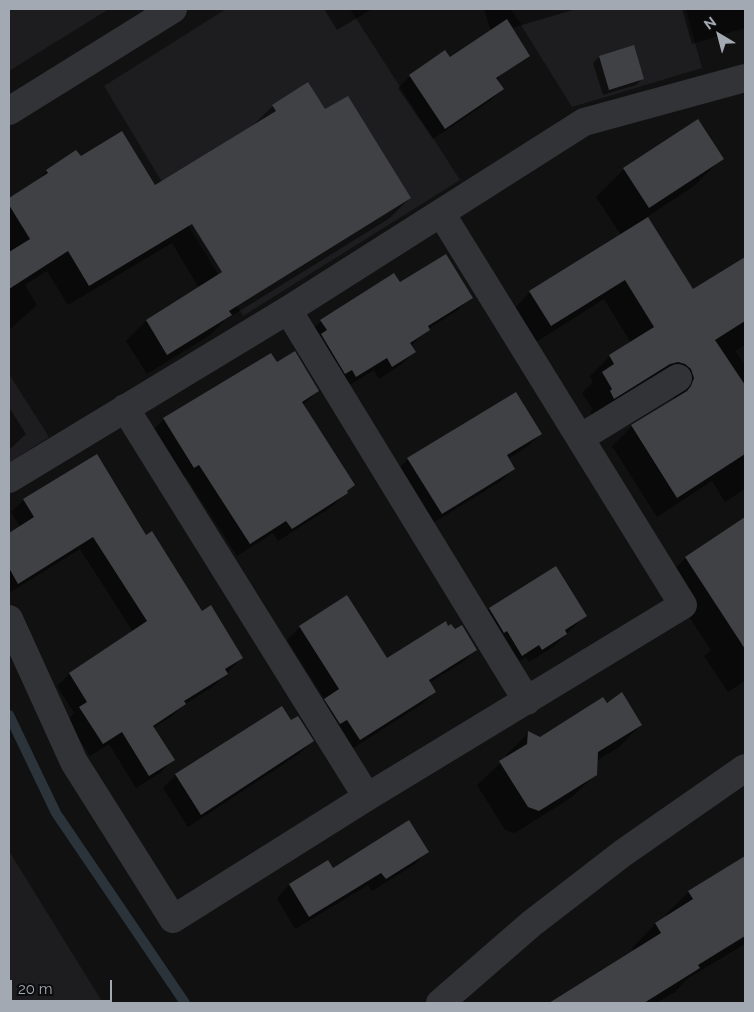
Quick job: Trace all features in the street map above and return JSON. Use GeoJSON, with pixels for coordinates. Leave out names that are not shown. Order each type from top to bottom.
{"type":"FeatureCollection","features":[{"type":"Feature","properties":{"kind":"street"},"geometry":{"type":"LineString","coordinates":[[9,110],[173,9]]}},
{"type":"Feature","properties":{"kind":"street"},"geometry":{"type":"LineString","coordinates":[[9,479],[288,310],[584,122],[745,78]]}},
{"type":"Feature","properties":{"kind":"street"},"geometry":{"type":"LineString","coordinates":[[9,619],[74,762],[173,919],[367,797],[683,605],[441,213]]}},
{"type":"Feature","properties":{"kind":"street"},"geometry":{"type":"LineString","coordinates":[[288,310],[527,701]]}},
{"type":"Feature","properties":{"kind":"street"},"geometry":{"type":"LineString","coordinates":[[580,438],[678,378]]}},
{"type":"Feature","properties":{"kind":"street"},"geometry":{"type":"LineString","coordinates":[[126,408],[367,797]]}},
{"type":"Feature","properties":{"kind":"street"},"geometry":{"type":"LineString","coordinates":[[440,1003],[532,924],[623,854],[745,768]]}},
{"type":"Feature","properties":{"kind":"shaded area"},"geometry":{"type":"Polygon","coordinates":[[[9,9],[109,9],[9,71],[9,9]]]}},
{"type":"Feature","properties":{"kind":"shaded area"},"geometry":{"type":"Polygon","coordinates":[[[226,9],[350,9],[460,180],[243,316],[104,86],[226,9]]]}},
{"type":"Feature","properties":{"kind":"shaded area"},"geometry":{"type":"Polygon","coordinates":[[[511,9],[686,9],[702,68],[572,107],[511,9]]]}},
{"type":"Feature","properties":{"kind":"shaded area"},"geometry":{"type":"Polygon","coordinates":[[[745,345],[745,366],[735,351],[745,345]]]}},
{"type":"Feature","properties":{"kind":"shaded area"},"geometry":{"type":"Polygon","coordinates":[[[9,374],[49,437],[9,463],[9,374]]]}},
{"type":"Feature","properties":{"kind":"shaded area"},"geometry":{"type":"Polygon","coordinates":[[[9,851],[103,1003],[9,1003],[9,851]]]}},
{"type":"Feature","properties":{"kind":"building"},"geometry":{"type":"Polygon","coordinates":[[[507,19],[530,56],[496,78],[504,89],[445,129],[409,75],[445,50],[450,57],[507,19]]]}},
{"type":"Feature","properties":{"kind":"building"},"geometry":{"type":"Polygon","coordinates":[[[634,45],[644,79],[609,90],[599,56],[634,45]]]}},
{"type":"Feature","properties":{"kind":"building"},"geometry":{"type":"Polygon","coordinates":[[[308,82],[325,109],[348,96],[411,198],[229,311],[232,315],[167,355],[146,320],[222,272],[192,224],[89,286],[68,251],[9,289],[9,252],[30,239],[9,205],[9,198],[48,173],[46,170],[76,150],[81,156],[122,131],[155,185],[276,111],[272,105],[308,82]]]}},
{"type":"Feature","properties":{"kind":"building"},"geometry":{"type":"Polygon","coordinates":[[[698,119],[724,159],[649,208],[623,168],[698,119]]]}},
{"type":"Feature","properties":{"kind":"building"},"geometry":{"type":"Polygon","coordinates":[[[648,217],[693,289],[745,257],[745,321],[715,340],[745,385],[745,454],[677,498],[631,425],[687,391],[694,378],[691,369],[685,364],[678,362],[670,364],[614,399],[610,391],[612,389],[602,372],[614,364],[609,355],[654,327],[625,280],[551,326],[529,291],[648,217]]]}},
{"type":"Feature","properties":{"kind":"building"},"geometry":{"type":"Polygon","coordinates":[[[446,254],[473,298],[428,326],[430,330],[410,343],[416,352],[392,367],[387,358],[356,377],[352,370],[345,374],[321,334],[327,330],[320,320],[394,273],[400,282],[446,254]]]}},
{"type":"Feature","properties":{"kind":"building"},"geometry":{"type":"Polygon","coordinates":[[[295,351],[319,391],[302,402],[355,485],[347,491],[348,493],[292,529],[286,521],[250,544],[199,465],[194,468],[163,418],[271,353],[277,362],[295,351]]]}},
{"type":"Feature","properties":{"kind":"building"},"geometry":{"type":"Polygon","coordinates":[[[516,392],[542,434],[507,455],[515,469],[442,514],[407,458],[516,392]]]}},
{"type":"Feature","properties":{"kind":"building"},"geometry":{"type":"Polygon","coordinates":[[[97,454],[146,535],[152,531],[202,611],[211,605],[243,658],[225,669],[228,674],[184,701],[186,704],[153,726],[175,760],[149,776],[122,732],[103,744],[79,707],[87,702],[69,673],[147,621],[93,537],[18,584],[9,568],[9,533],[34,517],[23,499],[97,454]]]}},
{"type":"Feature","properties":{"kind":"building"},"geometry":{"type":"Polygon","coordinates":[[[745,517],[745,649],[685,557],[745,517]]]}},
{"type":"Feature","properties":{"kind":"building"},"geometry":{"type":"Polygon","coordinates":[[[556,566],[587,616],[565,630],[567,634],[542,650],[539,645],[522,656],[507,631],[504,633],[489,608],[556,566]]]}},
{"type":"Feature","properties":{"kind":"building"},"geometry":{"type":"Polygon","coordinates":[[[347,595],[387,658],[446,621],[448,626],[451,624],[455,629],[462,625],[477,650],[429,680],[436,692],[360,740],[347,720],[340,724],[324,699],[339,689],[299,626],[347,595]]]}},
{"type":"Feature","properties":{"kind":"building"},"geometry":{"type":"Polygon","coordinates":[[[622,692],[642,725],[598,752],[597,775],[539,811],[528,807],[499,761],[527,744],[528,731],[540,737],[603,697],[607,703],[622,692]]]}},
{"type":"Feature","properties":{"kind":"building"},"geometry":{"type":"Polygon","coordinates":[[[282,706],[291,720],[298,716],[314,741],[201,815],[175,774],[282,706]]]}},
{"type":"Feature","properties":{"kind":"building"},"geometry":{"type":"Polygon","coordinates":[[[409,820],[429,852],[386,879],[381,873],[309,917],[289,884],[328,860],[333,868],[409,820]]]}},
{"type":"Feature","properties":{"kind":"building"},"geometry":{"type":"Polygon","coordinates":[[[745,856],[745,936],[698,965],[700,968],[644,1003],[549,1003],[661,933],[655,923],[693,899],[688,891],[745,856]]]}},
{"type":"Feature","properties":{"kind":"waterway"},"geometry":{"type":"LineString","coordinates":[[9,715],[56,813],[185,1003]]}}]}
